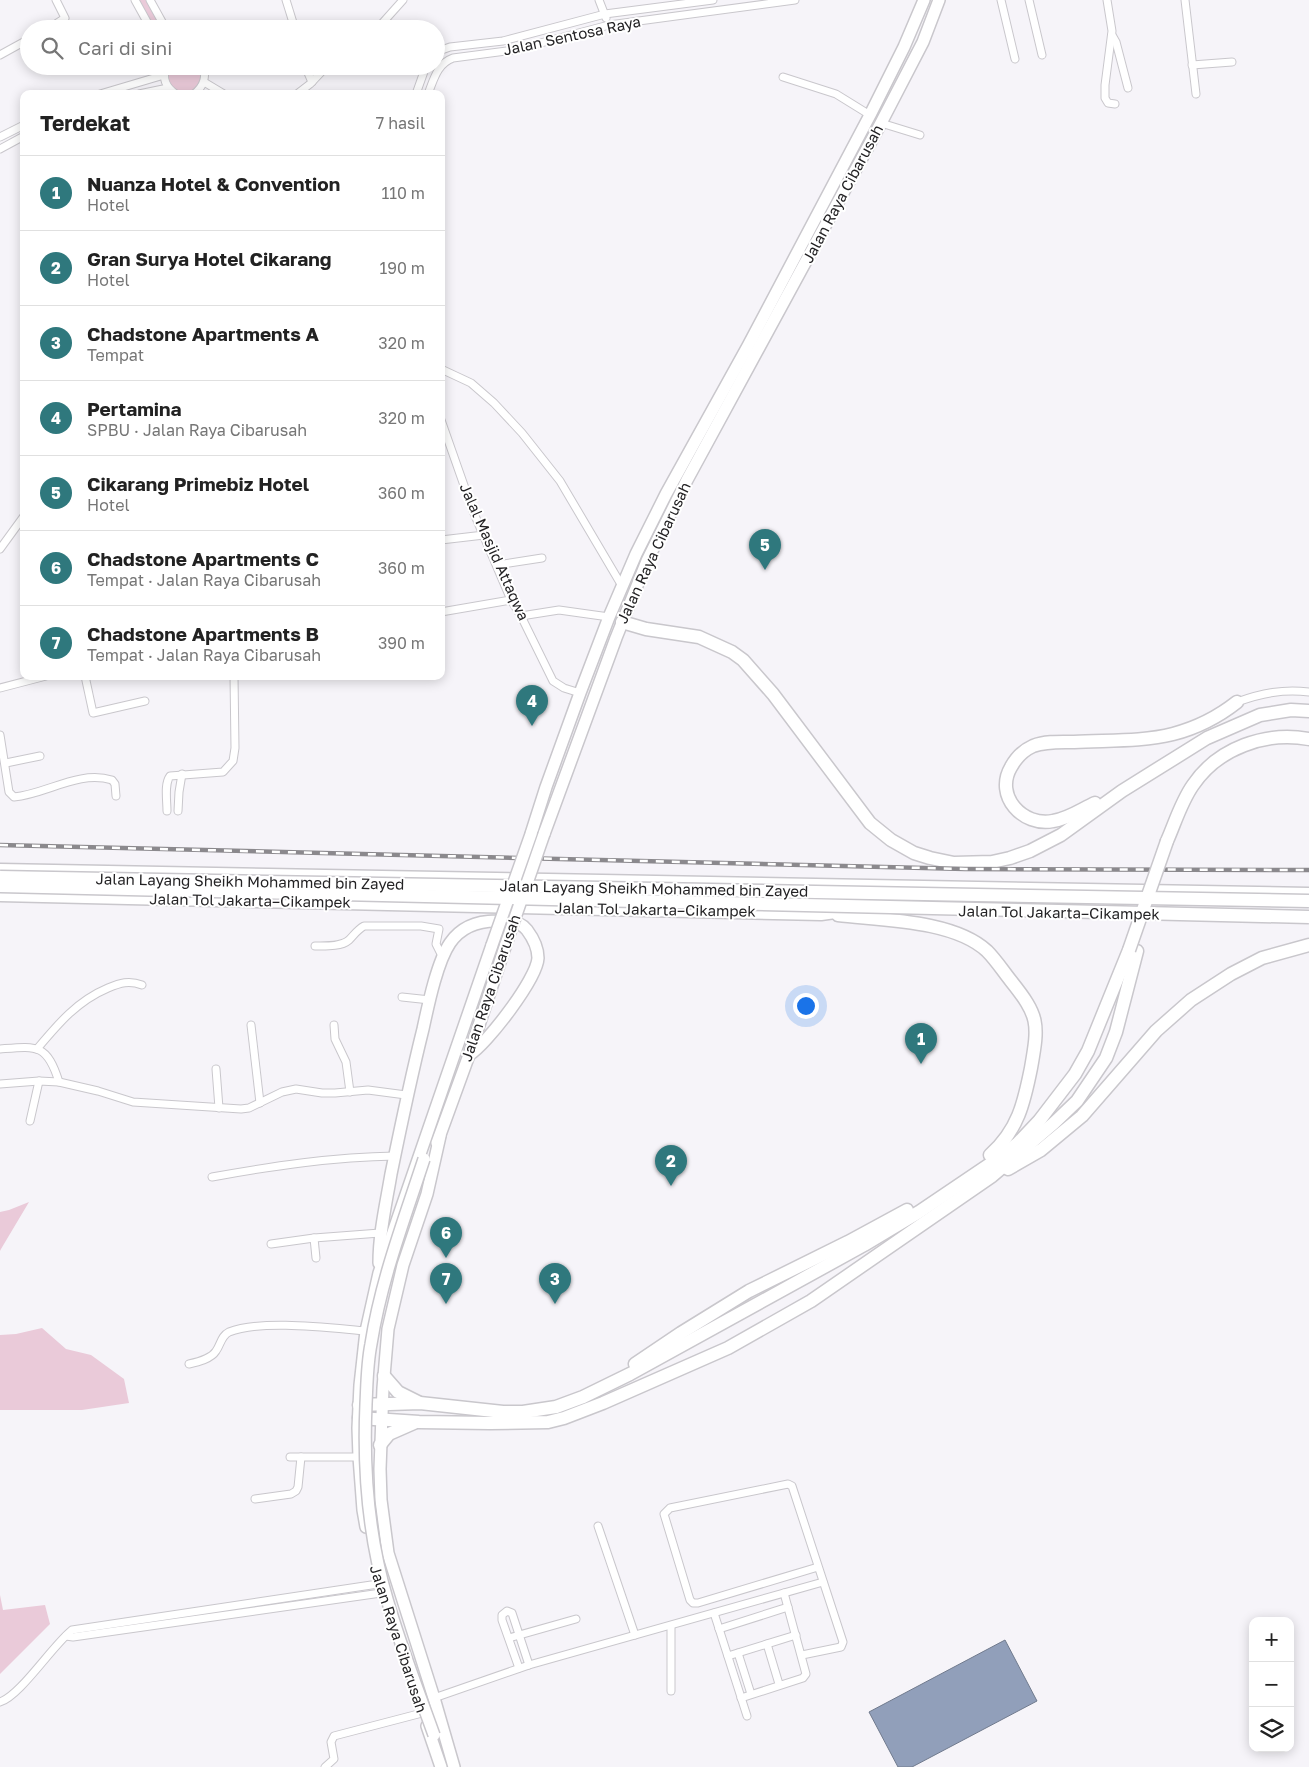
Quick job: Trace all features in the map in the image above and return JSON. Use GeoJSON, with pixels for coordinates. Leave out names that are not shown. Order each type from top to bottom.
{"type":"FeatureCollection","features":[{"type":"Feature","properties":{"kind":"highway"},"geometry":{"type":"LineString","coordinates":[[622,622],[646,629],[698,637],[732,652],[743,660],[773,694],[870,824],[891,840],[914,852],[930,858],[954,862],[992,862],[1030,851],[1061,835],[1122,790],[1207,738],[1260,715],[1291,710],[1309,711]]}},
{"type":"Feature","properties":{"kind":"highway"},"geometry":{"type":"LineString","coordinates":[[1122,790],[1064,818],[1040,822],[1016,811],[1007,794],[1006,783],[1011,767],[1018,757],[1032,747],[1050,743],[1142,738],[1172,734],[1201,724],[1223,713],[1237,702]]}},
{"type":"Feature","properties":{"kind":"highway"},"geometry":{"type":"LineString","coordinates":[[359,1417],[382,1406],[420,1403],[503,1412],[523,1412],[556,1406],[583,1397],[615,1382],[864,1245],[972,1177],[1018,1143],[1040,1121],[1060,1096],[1088,1051],[1133,950],[1186,797],[1194,784],[1215,762],[1239,747],[1264,739],[1288,736],[1309,739]]}},
{"type":"Feature","properties":{"kind":"highway"},"geometry":{"type":"LineString","coordinates":[[1170,843],[1202,786],[1222,767],[1258,748],[1288,744],[1309,746]]}},
{"type":"Feature","properties":{"kind":"highway","name":"Jalan Tol Jakarta–Cikampek"},"geometry":{"type":"LineString","coordinates":[[0,870],[1309,894]]}},
{"type":"Feature","properties":{"kind":"highway","name":"Jalan Layang Sheikh Mohammed bin Zayed"},"geometry":{"type":"LineString","coordinates":[[0,877],[1309,901]]}},
{"type":"Feature","properties":{"kind":"highway","name":"Jalan Layang Sheikh Mohammed bin Zayed"},"geometry":{"type":"LineString","coordinates":[[0,886],[1309,917]]}},
{"type":"Feature","properties":{"kind":"highway","name":"Jalan Tol Jakarta–Cikampek"},"geometry":{"type":"LineString","coordinates":[[0,895],[821,914],[852,909],[1309,917]]}},
{"type":"Feature","properties":{"kind":"highway"},"geometry":{"type":"LineString","coordinates":[[615,1382],[645,1356],[749,1291],[864,1233],[924,1200],[964,1175],[1002,1144],[1012,1131],[1026,1096],[1033,1055],[1036,1020],[1028,1002],[986,951],[969,939],[925,925],[897,920],[821,914]]}},
{"type":"Feature","properties":{"kind":"highway"},"geometry":{"type":"LineString","coordinates":[[992,1176],[1023,1161],[1062,1134],[1093,1104],[1156,1031],[1191,1000],[1231,974],[1262,958],[1309,945]]}},
{"type":"Feature","properties":{"kind":"highway"},"geometry":{"type":"LineString","coordinates":[[359,1417],[381,1423],[548,1422],[564,1418],[604,1403],[728,1348],[810,1301],[992,1176],[1077,1101],[1106,1058],[1116,1032],[1133,950]]}},
{"type":"Feature","properties":{"kind":"highway"},"geometry":{"type":"LineString","coordinates":[[384,1382],[398,1392],[420,1403]]}},
{"type":"Feature","properties":{"kind":"highway"},"geometry":{"type":"LineString","coordinates":[[380,1445],[393,1432],[419,1422]]}},
{"type":"Feature","properties":{"kind":"main road","name":"Jalan Raya Cibarusah"},"geometry":{"type":"LineString","coordinates":[[441,1767],[380,1589],[371,1557],[363,1510],[359,1417],[360,1385],[366,1331],[379,1273],[546,787],[622,586],[666,494],[748,346],[870,115],[904,47],[924,0]]}},
{"type":"Feature","properties":{"kind":"main road","name":"Jalan Raya Cibarusah"},"geometry":{"type":"LineString","coordinates":[[454,1767],[388,1553],[381,1500],[380,1445],[388,1329],[403,1265],[429,1186],[440,1136],[544,834],[622,622],[647,561],[687,480],[881,123],[922,42],[939,0]]}},
{"type":"Feature","properties":{"kind":"main road"},"geometry":{"type":"LineString","coordinates":[[622,586],[635,590]]}},
{"type":"Feature","properties":{"kind":"main road"},"geometry":{"type":"LineString","coordinates":[[379,1273],[380,1233],[406,1095],[442,958],[449,944],[458,933],[468,927],[481,922],[504,921],[521,925],[529,933],[537,950],[538,959],[535,970],[529,982],[509,1010],[477,1050],[469,1056]]}},
{"type":"Feature","properties":{"kind":"main road","name":"Jalan Raya Cibarusah"},"geometry":{"type":"LineString","coordinates":[[428,1129],[426,1159],[389,1286],[375,1352],[369,1438],[369,1475],[381,1555],[389,1588],[446,1767]]}},
{"type":"Feature","properties":{"kind":"main road","name":"Jalan Raya Cibarusah"},"geometry":{"type":"LineString","coordinates":[[426,1159],[440,1136]]}},
{"type":"Feature","properties":{"kind":"main road"},"geometry":{"type":"LineString","coordinates":[[360,1385],[364,1391],[371,1393],[378,1392],[384,1382]]}},
{"type":"Feature","properties":{"kind":"main road","name":"Jalan Raya Cibarusah"},"geometry":{"type":"LineString","coordinates":[[436,1735],[454,1767]]}},
{"type":"Feature","properties":{"kind":"street"},"geometry":{"type":"LineString","coordinates":[[56,0],[65,18],[62,20]]}},
{"type":"Feature","properties":{"kind":"street"},"geometry":{"type":"LineString","coordinates":[[135,0],[146,20]]}},
{"type":"Feature","properties":{"kind":"street"},"geometry":{"type":"LineString","coordinates":[[150,0],[161,20]]}},
{"type":"Feature","properties":{"kind":"street"},"geometry":{"type":"LineString","coordinates":[[286,0],[292,20]]}},
{"type":"Feature","properties":{"kind":"street"},"geometry":{"type":"LineString","coordinates":[[385,20],[403,0]]}},
{"type":"Feature","properties":{"kind":"street"},"geometry":{"type":"LineString","coordinates":[[599,0],[608,26]]}},
{"type":"Feature","properties":{"kind":"street","name":"Jalan Sentosa Raya"},"geometry":{"type":"LineString","coordinates":[[445,49],[503,40],[605,14],[713,0]]}},
{"type":"Feature","properties":{"kind":"street","name":"Jalan Sentosa Raya"},"geometry":{"type":"LineString","coordinates":[[445,62],[453,58],[514,50],[608,26],[796,0]]}},
{"type":"Feature","properties":{"kind":"street"},"geometry":{"type":"LineString","coordinates":[[1001,0],[1014,59]]}},
{"type":"Feature","properties":{"kind":"street"},"geometry":{"type":"LineString","coordinates":[[1030,0],[1042,55]]}},
{"type":"Feature","properties":{"kind":"street"},"geometry":{"type":"LineString","coordinates":[[1107,0],[1112,36],[1105,98],[1108,103],[1115,104]]}},
{"type":"Feature","properties":{"kind":"street"},"geometry":{"type":"LineString","coordinates":[[1185,0],[1196,94]]}},
{"type":"Feature","properties":{"kind":"street"},"geometry":{"type":"LineString","coordinates":[[1112,36],[1116,42],[1128,88]]}},
{"type":"Feature","properties":{"kind":"street"},"geometry":{"type":"LineString","coordinates":[[0,54],[20,44]]}},
{"type":"Feature","properties":{"kind":"street"},"geometry":{"type":"LineString","coordinates":[[1192,65],[1232,62]]}},
{"type":"Feature","properties":{"kind":"street"},"geometry":{"type":"LineString","coordinates":[[113,90],[164,75],[168,88],[171,90]]}},
{"type":"Feature","properties":{"kind":"street"},"geometry":{"type":"LineString","coordinates":[[199,90],[204,82],[204,75]]}},
{"type":"Feature","properties":{"kind":"street"},"geometry":{"type":"LineString","coordinates":[[309,75],[312,82]]}},
{"type":"Feature","properties":{"kind":"street"},"geometry":{"type":"LineString","coordinates":[[302,90],[318,75]]}},
{"type":"Feature","properties":{"kind":"street"},"geometry":{"type":"LineString","coordinates":[[417,90],[423,75]]}},
{"type":"Feature","properties":{"kind":"street","name":"Jalan Sentosa Raya"},"geometry":{"type":"LineString","coordinates":[[430,90],[436,75]]}},
{"type":"Feature","properties":{"kind":"street"},"geometry":{"type":"LineString","coordinates":[[783,77],[836,94],[870,115]]}},
{"type":"Feature","properties":{"kind":"street"},"geometry":{"type":"LineString","coordinates":[[204,82],[217,90]]}},
{"type":"Feature","properties":{"kind":"street"},"geometry":{"type":"LineString","coordinates":[[158,90],[168,88]]}},
{"type":"Feature","properties":{"kind":"street"},"geometry":{"type":"LineString","coordinates":[[881,123],[920,135]]}},
{"type":"Feature","properties":{"kind":"street"},"geometry":{"type":"LineString","coordinates":[[0,137],[20,127]]}},
{"type":"Feature","properties":{"kind":"street"},"geometry":{"type":"LineString","coordinates":[[0,149],[20,138]]}},
{"type":"Feature","properties":{"kind":"street"},"geometry":{"type":"LineString","coordinates":[[445,371],[470,383],[494,402],[522,433],[560,481],[622,586]]}},
{"type":"Feature","properties":{"kind":"street","name":"Jalal Masjid Attaqwa"},"geometry":{"type":"LineString","coordinates":[[445,433],[473,511],[511,600],[521,616],[553,681],[564,688],[580,693]]}},
{"type":"Feature","properties":{"kind":"street"},"geometry":{"type":"LineString","coordinates":[[0,549],[20,522]]}},
{"type":"Feature","properties":{"kind":"street"},"geometry":{"type":"LineString","coordinates":[[445,540],[484,535]]}},
{"type":"Feature","properties":{"kind":"street"},"geometry":{"type":"LineString","coordinates":[[497,565],[542,558]]}},
{"type":"Feature","properties":{"kind":"street"},"geometry":{"type":"LineString","coordinates":[[445,611],[511,600]]}},
{"type":"Feature","properties":{"kind":"street"},"geometry":{"type":"LineString","coordinates":[[521,616],[559,610],[609,617]]}},
{"type":"Feature","properties":{"kind":"street"},"geometry":{"type":"LineString","coordinates":[[0,688],[31,680]]}},
{"type":"Feature","properties":{"kind":"street"},"geometry":{"type":"LineString","coordinates":[[85,680],[94,713],[145,701]]}},
{"type":"Feature","properties":{"kind":"street"},"geometry":{"type":"LineString","coordinates":[[167,811],[167,779],[170,776],[223,772],[233,761],[235,748],[234,680]]}},
{"type":"Feature","properties":{"kind":"street"},"geometry":{"type":"LineString","coordinates":[[1237,702],[1256,695],[1279,691],[1309,692]]}},
{"type":"Feature","properties":{"kind":"street"},"geometry":{"type":"LineString","coordinates":[[0,735],[10,792],[14,797],[82,778],[96,777],[112,780],[115,784],[116,796]]}},
{"type":"Feature","properties":{"kind":"street"},"geometry":{"type":"LineString","coordinates":[[6,764],[40,756]]}},
{"type":"Feature","properties":{"kind":"street"},"geometry":{"type":"LineString","coordinates":[[178,811],[182,774]]}},
{"type":"Feature","properties":{"kind":"street"},"geometry":{"type":"LineString","coordinates":[[316,946],[342,944],[364,926],[421,926],[439,929],[436,944],[442,958]]}},
{"type":"Feature","properties":{"kind":"street"},"geometry":{"type":"LineString","coordinates":[[37,1049],[68,1014],[86,999],[124,982],[135,982],[142,985]]}},
{"type":"Feature","properties":{"kind":"street"},"geometry":{"type":"LineString","coordinates":[[402,996],[430,1000]]}},
{"type":"Feature","properties":{"kind":"street"},"geometry":{"type":"LineString","coordinates":[[251,1025],[260,1103]]}},
{"type":"Feature","properties":{"kind":"street"},"geometry":{"type":"LineString","coordinates":[[334,1025],[335,1039],[346,1062],[350,1092]]}},
{"type":"Feature","properties":{"kind":"street"},"geometry":{"type":"LineString","coordinates":[[0,1049],[30,1047],[37,1049],[50,1060],[59,1082]]}},
{"type":"Feature","properties":{"kind":"street"},"geometry":{"type":"LineString","coordinates":[[216,1069],[219,1108]]}},
{"type":"Feature","properties":{"kind":"street"},"geometry":{"type":"LineString","coordinates":[[0,1084],[40,1081],[59,1082],[133,1102],[241,1109],[260,1103],[282,1092],[296,1089],[322,1093],[368,1090],[406,1095]]}},
{"type":"Feature","properties":{"kind":"street"},"geometry":{"type":"LineString","coordinates":[[30,1121],[40,1081]]}},
{"type":"Feature","properties":{"kind":"street"},"geometry":{"type":"LineString","coordinates":[[212,1177],[270,1166],[354,1157],[395,1156]]}},
{"type":"Feature","properties":{"kind":"street"},"geometry":{"type":"LineString","coordinates":[[271,1244],[314,1238],[380,1233]]}},
{"type":"Feature","properties":{"kind":"street"},"geometry":{"type":"LineString","coordinates":[[314,1238],[316,1258]]}},
{"type":"Feature","properties":{"kind":"street"},"geometry":{"type":"LineString","coordinates":[[189,1364],[204,1360],[215,1353],[225,1334],[255,1326],[306,1326],[366,1331]]}},
{"type":"Feature","properties":{"kind":"street"},"geometry":{"type":"LineString","coordinates":[[290,1457],[360,1457]]}},
{"type":"Feature","properties":{"kind":"street"},"geometry":{"type":"LineString","coordinates":[[255,1499],[296,1492],[301,1457]]}},
{"type":"Feature","properties":{"kind":"street"},"geometry":{"type":"LineString","coordinates":[[802,1655],[841,1647],[843,1642],[794,1490],[790,1484],[670,1508],[664,1514],[692,1603],[698,1603],[818,1566]]}},
{"type":"Feature","properties":{"kind":"street"},"geometry":{"type":"LineString","coordinates":[[598,1526],[635,1635]]}},
{"type":"Feature","properties":{"kind":"street"},"geometry":{"type":"LineString","coordinates":[[434,1698],[529,1665],[823,1582]]}},
{"type":"Feature","properties":{"kind":"street"},"geometry":{"type":"LineString","coordinates":[[0,1702],[14,1694],[66,1636],[73,1637],[380,1589]]}},
{"type":"Feature","properties":{"kind":"street"},"geometry":{"type":"LineString","coordinates":[[741,1698],[805,1676],[806,1674],[784,1593]]}},
{"type":"Feature","properties":{"kind":"street"},"geometry":{"type":"LineString","coordinates":[[719,1629],[788,1607]]}},
{"type":"Feature","properties":{"kind":"street"},"geometry":{"type":"LineString","coordinates":[[519,1668],[502,1615],[507,1611],[512,1613],[529,1665]]}},
{"type":"Feature","properties":{"kind":"street"},"geometry":{"type":"LineString","coordinates":[[714,1613],[747,1716]]}},
{"type":"Feature","properties":{"kind":"street"},"geometry":{"type":"LineString","coordinates":[[509,1638],[576,1619]]}},
{"type":"Feature","properties":{"kind":"street"},"geometry":{"type":"LineString","coordinates":[[671,1626],[671,1691]]}},
{"type":"Feature","properties":{"kind":"street"},"geometry":{"type":"LineString","coordinates":[[728,1656],[796,1635]]}},
{"type":"Feature","properties":{"kind":"street"},"geometry":{"type":"LineString","coordinates":[[767,1644],[779,1684]]}},
{"type":"Feature","properties":{"kind":"street"},"geometry":{"type":"LineString","coordinates":[[738,1653],[751,1694]]}},
{"type":"Feature","properties":{"kind":"street"},"geometry":{"type":"LineString","coordinates":[[325,1767],[334,1760],[331,1742],[334,1736],[422,1713]]}},
{"type":"Feature","properties":{"kind":"shaded area"},"geometry":{"type":"Polygon","coordinates":[[[137,0],[148,0],[159,20],[148,20],[137,0]]]}},
{"type":"Feature","properties":{"kind":"shaded area"},"geometry":{"type":"Polygon","coordinates":[[[169,75],[201,75],[202,77],[199,85],[193,90],[176,90],[170,85],[169,75]]]}},
{"type":"Feature","properties":{"kind":"shaded area"},"geometry":{"type":"Polygon","coordinates":[[[29,1202],[0,1251],[0,1212],[29,1202]]]}},
{"type":"Feature","properties":{"kind":"shaded area"},"geometry":{"type":"Polygon","coordinates":[[[42,1328],[66,1349],[91,1355],[124,1379],[129,1403],[82,1410],[0,1410],[0,1335],[16,1334],[42,1328]]]}},
{"type":"Feature","properties":{"kind":"shaded area"},"geometry":{"type":"Polygon","coordinates":[[[0,1595],[3,1610],[45,1605],[50,1624],[0,1674],[0,1595]]]}},
{"type":"Feature","properties":{"kind":"water"},"geometry":{"type":"Polygon","coordinates":[[[1005,1640],[1037,1701],[912,1767],[898,1767],[869,1712],[1005,1640]]]}},
{"type":"Feature","properties":{"kind":"railway"},"geometry":{"type":"LineString","coordinates":[[0,845],[965,869],[1309,870]]}},
{"type":"Feature","properties":{"kind":"place","name":"Cikarang Primebiz Hotel"},"geometry":{"type":"Point","coordinates":[765,570]}},
{"type":"Feature","properties":{"kind":"place","name":"Pertamina"},"geometry":{"type":"Point","coordinates":[532,726]}},
{"type":"Feature","properties":{"kind":"place","name":"Nuanza Hotel & Convention"},"geometry":{"type":"Point","coordinates":[921,1064]}},
{"type":"Feature","properties":{"kind":"place","name":"Gran Surya Hotel Cikarang"},"geometry":{"type":"Point","coordinates":[671,1186]}},
{"type":"Feature","properties":{"kind":"place","name":"Chadstone Apartments C"},"geometry":{"type":"Point","coordinates":[446,1258]}},
{"type":"Feature","properties":{"kind":"place","name":"Chadstone Apartments B"},"geometry":{"type":"Point","coordinates":[446,1304]}},
{"type":"Feature","properties":{"kind":"place","name":"Chadstone Apartments A"},"geometry":{"type":"Point","coordinates":[555,1304]}}]}
